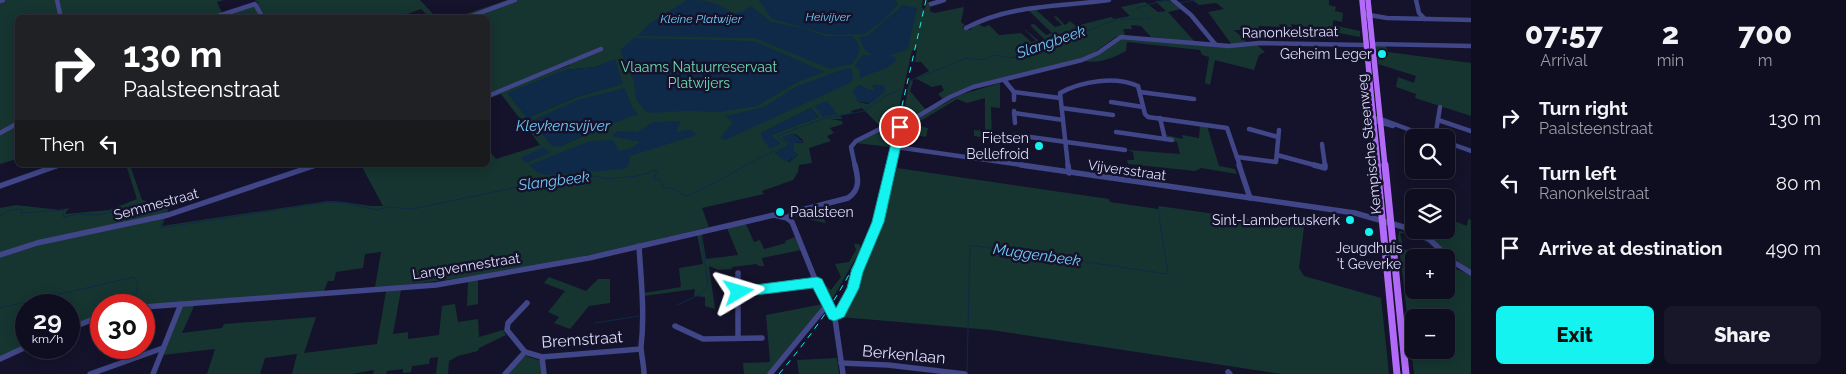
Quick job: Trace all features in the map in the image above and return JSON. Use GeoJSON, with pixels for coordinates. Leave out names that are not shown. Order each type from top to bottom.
{"type":"FeatureCollection","features":[{"type":"Feature","properties":{"kind":"main road","name":"Kempische Steenweg"},"geometry":{"type":"LineString","coordinates":[[1362,0],[1372,44],[1380,121],[1385,222],[1397,374]]}},
{"type":"Feature","properties":{"kind":"main road","name":"Kempische Steenweg"},"geometry":{"type":"LineString","coordinates":[[1368,0],[1365,45],[1372,119],[1406,374]]}},
{"type":"Feature","properties":{"kind":"street"},"geometry":{"type":"LineString","coordinates":[[57,0],[60,15]]}},
{"type":"Feature","properties":{"kind":"street"},"geometry":{"type":"LineString","coordinates":[[474,15],[515,0]]}},
{"type":"Feature","properties":{"kind":"street"},"geometry":{"type":"LineString","coordinates":[[931,4],[944,0]]}},
{"type":"Feature","properties":{"kind":"street"},"geometry":{"type":"LineString","coordinates":[[1072,0],[1078,4]]}},
{"type":"Feature","properties":{"kind":"street"},"geometry":{"type":"LineString","coordinates":[[966,28],[983,20],[1012,12],[1109,0]]}},
{"type":"Feature","properties":{"kind":"street"},"geometry":{"type":"LineString","coordinates":[[1173,0],[1191,15],[1216,44]]}},
{"type":"Feature","properties":{"kind":"street"},"geometry":{"type":"LineString","coordinates":[[1416,0],[1419,13],[1425,19]]}},
{"type":"Feature","properties":{"kind":"street"},"geometry":{"type":"LineString","coordinates":[[221,15],[255,4],[261,15]]}},
{"type":"Feature","properties":{"kind":"street"},"geometry":{"type":"LineString","coordinates":[[1366,13],[1392,18],[1471,20]]}},
{"type":"Feature","properties":{"kind":"street","name":"Ranonkelstraat"},"geometry":{"type":"LineString","coordinates":[[896,147],[900,127],[958,93],[1082,60],[1098,53],[1114,40],[1121,37],[1229,46],[1258,42],[1365,45]]}},
{"type":"Feature","properties":{"kind":"street"},"geometry":{"type":"LineString","coordinates":[[1372,44],[1471,46]]}},
{"type":"Feature","properties":{"kind":"street"},"geometry":{"type":"LineString","coordinates":[[490,95],[601,49]]}},
{"type":"Feature","properties":{"kind":"street"},"geometry":{"type":"LineString","coordinates":[[1004,80],[1014,92],[1014,100]]}},
{"type":"Feature","properties":{"kind":"street"},"geometry":{"type":"LineString","coordinates":[[1069,173],[1060,98],[1062,91],[1105,81],[1136,84],[1140,92],[1145,114],[1148,116],[1222,126],[1228,130],[1250,198]]}},
{"type":"Feature","properties":{"kind":"street"},"geometry":{"type":"LineString","coordinates":[[1014,92],[1060,98]]}},
{"type":"Feature","properties":{"kind":"street"},"geometry":{"type":"LineString","coordinates":[[1140,92],[1194,99]]}},
{"type":"Feature","properties":{"kind":"street"},"geometry":{"type":"LineString","coordinates":[[1111,102],[1143,107]]}},
{"type":"Feature","properties":{"kind":"street"},"geometry":{"type":"LineString","coordinates":[[1436,129],[1440,107]]}},
{"type":"Feature","properties":{"kind":"street"},"geometry":{"type":"LineString","coordinates":[[1062,108],[1113,115]]}},
{"type":"Feature","properties":{"kind":"street"},"geometry":{"type":"LineString","coordinates":[[1015,123],[1014,111],[1063,120]]}},
{"type":"Feature","properties":{"kind":"street"},"geometry":{"type":"LineString","coordinates":[[1160,118],[1165,139]]}},
{"type":"Feature","properties":{"kind":"street"},"geometry":{"type":"LineString","coordinates":[[1438,118],[1471,129]]}},
{"type":"Feature","properties":{"kind":"street"},"geometry":{"type":"LineString","coordinates":[[1372,119],[1406,129]]}},
{"type":"Feature","properties":{"kind":"street"},"geometry":{"type":"LineString","coordinates":[[0,133],[15,125]]}},
{"type":"Feature","properties":{"kind":"street"},"geometry":{"type":"LineString","coordinates":[[843,374],[834,316],[827,305],[794,226],[787,218],[794,212],[848,198],[855,194],[859,185],[851,148],[856,141],[882,128]]}},
{"type":"Feature","properties":{"kind":"street"},"geometry":{"type":"LineString","coordinates":[[1237,157],[1277,161],[1279,130]]}},
{"type":"Feature","properties":{"kind":"street"},"geometry":{"type":"LineString","coordinates":[[1253,131],[1278,137]]}},
{"type":"Feature","properties":{"kind":"street"},"geometry":{"type":"LineString","coordinates":[[1116,132],[1172,140]]}},
{"type":"Feature","properties":{"kind":"street"},"geometry":{"type":"LineString","coordinates":[[1015,135],[1125,150]]}},
{"type":"Feature","properties":{"kind":"street"},"geometry":{"type":"LineString","coordinates":[[1277,155],[1325,168],[1322,144]]}},
{"type":"Feature","properties":{"kind":"street"},"geometry":{"type":"LineString","coordinates":[[1455,145],[1471,151]]}},
{"type":"Feature","properties":{"kind":"street"},"geometry":{"type":"LineString","coordinates":[[834,316],[842,310],[853,288],[857,272],[872,239],[896,147]]}},
{"type":"Feature","properties":{"kind":"street","name":"Vijversstraat"},"geometry":{"type":"LineString","coordinates":[[896,147],[1355,213],[1385,222]]}},
{"type":"Feature","properties":{"kind":"street"},"geometry":{"type":"LineString","coordinates":[[0,186],[53,167]]}},
{"type":"Feature","properties":{"kind":"street","name":"Semmestraat"},"geometry":{"type":"LineString","coordinates":[[0,254],[37,243],[168,215],[310,167]]}},
{"type":"Feature","properties":{"kind":"street","name":"Langvennestraat"},"geometry":{"type":"LineString","coordinates":[[155,306],[436,285],[559,264],[766,216],[787,218]]}},
{"type":"Feature","properties":{"kind":"street"},"geometry":{"type":"LineString","coordinates":[[1385,222],[1405,228]]}},
{"type":"Feature","properties":{"kind":"street"},"geometry":{"type":"LineString","coordinates":[[1385,222],[1431,240],[1455,263],[1471,273]]}},
{"type":"Feature","properties":{"kind":"street","name":"Bremstraat"},"geometry":{"type":"LineString","coordinates":[[639,246],[644,342],[641,349],[644,357],[644,374]]}},
{"type":"Feature","properties":{"kind":"street"},"geometry":{"type":"LineString","coordinates":[[738,273],[738,338]]}},
{"type":"Feature","properties":{"kind":"street"},"geometry":{"type":"LineString","coordinates":[[739,292],[817,282]]}},
{"type":"Feature","properties":{"kind":"street"},"geometry":{"type":"LineString","coordinates":[[505,374],[525,352],[507,333],[506,328],[527,303]]}},
{"type":"Feature","properties":{"kind":"street"},"geometry":{"type":"LineString","coordinates":[[153,374],[181,304]]}},
{"type":"Feature","properties":{"kind":"street"},"geometry":{"type":"LineString","coordinates":[[770,374],[796,345],[827,305]]}},
{"type":"Feature","properties":{"kind":"street"},"geometry":{"type":"LineString","coordinates":[[675,326],[682,327],[700,338],[762,338]]}},
{"type":"Feature","properties":{"kind":"street"},"geometry":{"type":"LineString","coordinates":[[90,374],[163,348]]}},
{"type":"Feature","properties":{"kind":"street","name":"Bremstraat"},"geometry":{"type":"LineString","coordinates":[[525,352],[542,357],[641,349]]}},
{"type":"Feature","properties":{"kind":"street"},"geometry":{"type":"LineString","coordinates":[[0,360],[15,353]]}},
{"type":"Feature","properties":{"kind":"street"},"geometry":{"type":"LineString","coordinates":[[542,357],[544,374]]}},
{"type":"Feature","properties":{"kind":"street","name":"Berkenlaan"},"geometry":{"type":"LineString","coordinates":[[841,363],[888,365],[965,374]]}},
{"type":"Feature","properties":{"kind":"green space"},"geometry":{"type":"Polygon","coordinates":[[[0,0],[224,0],[217,2],[223,15],[15,15],[15,160],[0,164],[0,0]]]}},
{"type":"Feature","properties":{"kind":"green space"},"geometry":{"type":"Polygon","coordinates":[[[255,0],[420,0],[434,15],[427,15],[421,9],[405,15],[223,15],[259,3],[255,0]]]}},
{"type":"Feature","properties":{"kind":"green space","name":"Vlaams Natuurreservaat Platwijers"},"geometry":{"type":"Polygon","coordinates":[[[507,0],[923,0],[922,8],[925,9],[927,2],[931,2],[930,11],[934,13],[964,7],[961,22],[965,25],[962,27],[965,30],[970,30],[977,23],[984,27],[989,25],[999,35],[1021,33],[1031,42],[1036,41],[1023,28],[1039,41],[1045,40],[1030,25],[1034,24],[1046,35],[1052,33],[1028,10],[1035,9],[1055,27],[1062,25],[1054,17],[1056,16],[1065,25],[1070,21],[1076,26],[1111,17],[1114,19],[1130,16],[1121,7],[1145,2],[1158,12],[1166,11],[1155,1],[1170,0],[1181,9],[1168,12],[1195,42],[1151,37],[1141,26],[1131,25],[1132,29],[1123,29],[1125,35],[1116,37],[1089,56],[972,86],[944,100],[938,94],[944,90],[941,85],[932,87],[915,78],[929,71],[921,62],[915,62],[917,48],[912,51],[890,147],[856,143],[882,128],[862,108],[851,111],[852,113],[840,115],[842,119],[831,119],[842,121],[843,124],[830,128],[834,133],[827,136],[831,141],[809,148],[812,163],[799,165],[798,172],[793,180],[762,191],[764,194],[702,208],[709,227],[543,264],[501,272],[417,283],[375,287],[381,252],[365,254],[363,268],[336,272],[334,281],[328,281],[324,291],[155,304],[155,294],[90,294],[90,319],[80,323],[80,294],[15,294],[15,351],[0,357],[0,208],[16,205],[60,210],[69,208],[65,214],[109,210],[137,199],[127,167],[131,167],[142,200],[152,203],[172,200],[162,226],[328,201],[383,206],[362,167],[490,167],[490,152],[496,159],[540,145],[501,94],[490,98],[490,96],[570,65],[569,61],[490,94],[490,15],[463,15],[507,0]],[[606,63],[595,67],[565,70],[527,118],[577,97],[618,85],[606,63]],[[860,85],[855,89],[858,102],[868,104],[885,91],[884,86],[872,85],[876,91],[868,90],[860,85]],[[620,88],[560,147],[593,131],[620,88]],[[811,108],[761,133],[774,139],[771,135],[819,117],[811,108]],[[795,134],[784,139],[790,142],[788,147],[775,153],[789,162],[798,155],[794,152],[794,143],[803,143],[803,140],[795,134]]]}},
{"type":"Feature","properties":{"kind":"green space"},"geometry":{"type":"Polygon","coordinates":[[[1192,0],[1329,0],[1329,5],[1336,7],[1335,11],[1343,13],[1342,22],[1333,20],[1333,25],[1360,31],[1360,37],[1291,24],[1293,30],[1288,30],[1284,25],[1279,24],[1280,27],[1259,26],[1258,30],[1234,30],[1248,43],[1232,45],[1208,12],[1224,9],[1216,3],[1199,5],[1192,0]]]}},
{"type":"Feature","properties":{"kind":"green space"},"geometry":{"type":"Polygon","coordinates":[[[1121,37],[1226,46],[1256,44],[1265,52],[1259,55],[1254,70],[1215,60],[1210,85],[1205,83],[1209,57],[1202,55],[1200,50],[1127,42],[1126,51],[1116,56],[1100,61],[1084,61],[1121,37]]]}},
{"type":"Feature","properties":{"kind":"green space"},"geometry":{"type":"Polygon","coordinates":[[[1385,45],[1388,52],[1471,63],[1471,116],[1415,98],[1416,94],[1396,87],[1398,77],[1414,83],[1416,76],[1378,64],[1376,46],[1385,45]]]}},
{"type":"Feature","properties":{"kind":"green space"},"geometry":{"type":"Polygon","coordinates":[[[910,80],[913,81],[910,91],[926,110],[901,125],[910,80]]]}},
{"type":"Feature","properties":{"kind":"green space"},"geometry":{"type":"Polygon","coordinates":[[[1000,83],[1000,108],[991,107],[992,139],[974,136],[974,130],[985,131],[985,98],[967,103],[957,99],[914,125],[928,128],[926,137],[900,132],[909,123],[960,95],[1000,83]]]}},
{"type":"Feature","properties":{"kind":"green space"},"geometry":{"type":"Polygon","coordinates":[[[1200,125],[1207,126],[1219,166],[1235,169],[1237,174],[1201,168],[1195,171],[1128,164],[1127,160],[1134,160],[1133,152],[1127,150],[1180,154],[1177,142],[1171,141],[1166,135],[1183,139],[1182,135],[1199,138],[1200,125]]]}},
{"type":"Feature","properties":{"kind":"green space"},"geometry":{"type":"Polygon","coordinates":[[[897,168],[1109,199],[1110,202],[1158,209],[1159,206],[1304,227],[1299,268],[1304,276],[1381,298],[1389,374],[1282,374],[991,330],[841,317],[860,280],[881,231],[897,168]]]}},
{"type":"Feature","properties":{"kind":"green space"},"geometry":{"type":"Polygon","coordinates":[[[818,207],[826,223],[793,216],[795,212],[818,207]]]}},
{"type":"Feature","properties":{"kind":"green space"},"geometry":{"type":"Polygon","coordinates":[[[1468,219],[1471,220],[1471,270],[1455,258],[1455,249],[1444,249],[1432,239],[1455,239],[1455,221],[1467,226],[1468,219]]]}},
{"type":"Feature","properties":{"kind":"green space"},"geometry":{"type":"Polygon","coordinates":[[[746,224],[754,242],[760,240],[764,249],[786,243],[785,241],[795,237],[801,250],[762,258],[764,266],[758,266],[757,264],[718,270],[709,266],[715,309],[705,306],[705,297],[694,296],[695,289],[644,296],[644,293],[681,287],[679,268],[703,264],[697,234],[702,234],[706,259],[738,255],[727,228],[746,224]]]}},
{"type":"Feature","properties":{"kind":"green space"},"geometry":{"type":"Polygon","coordinates":[[[1399,231],[1405,232],[1400,234],[1405,249],[1405,297],[1398,237],[1399,231]]]}},
{"type":"Feature","properties":{"kind":"green space"},"geometry":{"type":"Polygon","coordinates":[[[854,244],[859,244],[861,249],[830,303],[822,285],[831,290],[841,277],[835,264],[849,262],[856,250],[854,244]]]}},
{"type":"Feature","properties":{"kind":"green space"},"geometry":{"type":"Polygon","coordinates":[[[1455,269],[1471,275],[1471,374],[1414,374],[1412,359],[1455,359],[1455,309],[1406,309],[1405,299],[1455,299],[1455,269]]]}},
{"type":"Feature","properties":{"kind":"green space"},"geometry":{"type":"Polygon","coordinates":[[[549,277],[586,291],[598,279],[610,279],[610,303],[589,306],[570,329],[554,323],[559,317],[548,312],[565,291],[544,283],[549,277]]]}},
{"type":"Feature","properties":{"kind":"green space"},"geometry":{"type":"Polygon","coordinates":[[[478,279],[478,304],[467,306],[468,281],[478,279]]]}},
{"type":"Feature","properties":{"kind":"green space"},"geometry":{"type":"Polygon","coordinates":[[[401,290],[393,334],[408,332],[408,339],[439,335],[442,306],[455,304],[458,322],[478,319],[479,337],[503,330],[506,335],[479,348],[478,351],[458,356],[449,361],[448,374],[436,374],[438,357],[430,358],[429,364],[412,366],[411,372],[403,373],[403,369],[387,371],[386,374],[373,374],[374,370],[352,374],[292,374],[297,354],[265,358],[260,374],[207,374],[215,349],[162,355],[181,307],[195,304],[182,333],[222,328],[224,324],[316,317],[304,353],[377,344],[386,291],[401,290]]]}},
{"type":"Feature","properties":{"kind":"green space"},"geometry":{"type":"Polygon","coordinates":[[[823,304],[820,311],[768,374],[744,374],[743,363],[770,362],[766,315],[823,304]]]}},
{"type":"Feature","properties":{"kind":"green space"},"geometry":{"type":"Polygon","coordinates":[[[526,356],[541,361],[541,374],[508,374],[522,357],[526,356]]]}},
{"type":"Feature","properties":{"kind":"green space"},"geometry":{"type":"Polygon","coordinates":[[[837,358],[839,374],[799,374],[797,360],[837,358]]]}},
{"type":"Feature","properties":{"kind":"water","name":"Kleine Platwijer"},"geometry":{"type":"Polygon","coordinates":[[[687,0],[711,2],[733,13],[742,12],[751,6],[772,22],[806,29],[824,36],[852,36],[859,46],[857,57],[852,64],[830,69],[755,38],[637,36],[650,23],[687,0]]]}},
{"type":"Feature","properties":{"kind":"water","name":"Heivijver"},"geometry":{"type":"Polygon","coordinates":[[[759,0],[895,0],[898,4],[885,19],[865,34],[838,35],[826,34],[772,19],[759,0]]]}},
{"type":"Feature","properties":{"kind":"water"},"geometry":{"type":"Polygon","coordinates":[[[903,5],[917,8],[908,49],[881,56],[876,56],[866,51],[859,37],[867,36],[903,5]]]}},
{"type":"Feature","properties":{"kind":"water"},"geometry":{"type":"Polygon","coordinates":[[[634,38],[754,41],[825,72],[800,81],[757,106],[720,112],[651,113],[645,111],[636,99],[634,81],[620,50],[634,38]]]}},
{"type":"Feature","properties":{"kind":"water"},"geometry":{"type":"Polygon","coordinates":[[[862,55],[894,56],[896,59],[887,68],[859,78],[860,71],[855,65],[862,55]]]}},
{"type":"Feature","properties":{"kind":"water","name":"Kleykensvijver"},"geometry":{"type":"Polygon","coordinates":[[[615,59],[623,84],[577,97],[527,118],[507,93],[565,70],[595,67],[615,59]]]}},
{"type":"Feature","properties":{"kind":"water"},"geometry":{"type":"Polygon","coordinates":[[[847,68],[852,69],[853,79],[850,83],[725,140],[720,138],[733,122],[725,116],[764,107],[797,86],[847,68]]]}},
{"type":"Feature","properties":{"kind":"water"},"geometry":{"type":"Polygon","coordinates":[[[859,85],[871,91],[875,90],[872,85],[885,86],[885,91],[872,103],[858,102],[852,91],[859,85]]]}},
{"type":"Feature","properties":{"kind":"water","name":"Kleykensvijver"},"geometry":{"type":"Polygon","coordinates":[[[625,88],[632,107],[638,114],[593,131],[560,147],[552,146],[531,121],[577,100],[625,88]]]}},
{"type":"Feature","properties":{"kind":"water"},"geometry":{"type":"Polygon","coordinates":[[[827,101],[837,114],[823,117],[814,106],[827,101]]]}},
{"type":"Feature","properties":{"kind":"water"},"geometry":{"type":"Polygon","coordinates":[[[811,108],[819,117],[771,135],[781,144],[770,149],[762,138],[761,133],[811,108]]]}},
{"type":"Feature","properties":{"kind":"water"},"geometry":{"type":"Polygon","coordinates":[[[681,121],[676,132],[691,129],[696,135],[630,156],[629,164],[624,169],[548,175],[538,173],[529,165],[590,141],[613,140],[619,151],[630,149],[640,142],[612,136],[618,131],[637,132],[653,122],[681,121]]]}},
{"type":"Feature","properties":{"kind":"water"},"geometry":{"type":"Polygon","coordinates":[[[792,133],[804,142],[794,143],[794,152],[798,155],[787,162],[775,153],[788,147],[789,141],[781,138],[792,133]]]}},
{"type":"Feature","properties":{"kind":"water"},"geometry":{"type":"Polygon","coordinates":[[[544,147],[550,153],[526,163],[521,158],[544,147]]]}},
{"type":"Feature","properties":{"kind":"waterway","name":"Slangbeek"},"geometry":{"type":"LineString","coordinates":[[1148,18],[1137,8],[1166,0],[1175,4]]}},
{"type":"Feature","properties":{"kind":"waterway","name":"Slangbeek"},"geometry":{"type":"LineString","coordinates":[[1179,3],[1196,0]]}},
{"type":"Feature","properties":{"kind":"waterway","name":"Slangbeek"},"geometry":{"type":"LineString","coordinates":[[1081,33],[1118,19],[1150,19]]}},
{"type":"Feature","properties":{"kind":"waterway","name":"Slangbeek"},"geometry":{"type":"LineString","coordinates":[[907,91],[910,81],[967,58],[981,60],[995,55],[1012,58],[1035,48],[1034,45],[1070,36]]}},
{"type":"Feature","properties":{"kind":"waterway","name":"Slangbeek"},"geometry":{"type":"LineString","coordinates":[[163,218],[160,228],[328,202],[345,203],[377,210],[387,207],[413,209],[522,186],[527,183],[557,182],[597,176],[606,179],[637,176],[657,170],[654,178],[660,180],[664,188],[671,188],[686,196],[761,157],[787,146],[788,144],[778,138],[779,135],[822,119],[864,111],[887,95],[900,90]]}},
{"type":"Feature","properties":{"kind":"waterway","name":"Slangbeek"},"geometry":{"type":"LineString","coordinates":[[0,216],[16,209],[22,209],[21,213],[64,210],[63,217],[80,214],[100,215],[135,205],[169,204],[164,214]]}},
{"type":"Feature","properties":{"kind":"waterway","name":"Muggenbeek"},"geometry":{"type":"LineString","coordinates":[[967,372],[970,245],[1168,274],[1158,209]]}},
{"type":"Feature","properties":{"kind":"waterway"},"geometry":{"type":"LineString","coordinates":[[677,305],[701,294],[708,285],[701,235]]}},
{"type":"Feature","properties":{"kind":"waterway"},"geometry":{"type":"LineString","coordinates":[[0,308],[134,277],[138,284],[136,294]]}},
{"type":"Feature","properties":{"kind":"waterway"},"geometry":{"type":"LineString","coordinates":[[595,323],[639,316]]}},
{"type":"Feature","properties":{"kind":"railway"},"geometry":{"type":"LineString","coordinates":[[779,374],[825,314],[862,250],[880,203],[926,0]]}},
{"type":"Feature","properties":{"kind":"place","name":"Geheim Leger"},"geometry":{"type":"Point","coordinates":[1382,54]}},
{"type":"Feature","properties":{"kind":"place","name":"Fietsen Bellefroid"},"geometry":{"type":"Point","coordinates":[1039,146]}},
{"type":"Feature","properties":{"kind":"place","name":"Paalsteen"},"geometry":{"type":"Point","coordinates":[780,212]}},
{"type":"Feature","properties":{"kind":"place","name":"Sint-Lambertuskerk"},"geometry":{"type":"Point","coordinates":[1350,220]}},
{"type":"Feature","properties":{"kind":"place","name":"Jeugdhuis 't Geverke"},"geometry":{"type":"Point","coordinates":[1369,232]}},
{"type":"Feature","properties":{"kind":"route"},"geometry":{"type":"LineString","coordinates":[[739,292],[817,282],[823,299],[834,316],[842,310],[853,288],[857,272],[878,222],[900,127]]}}]}
